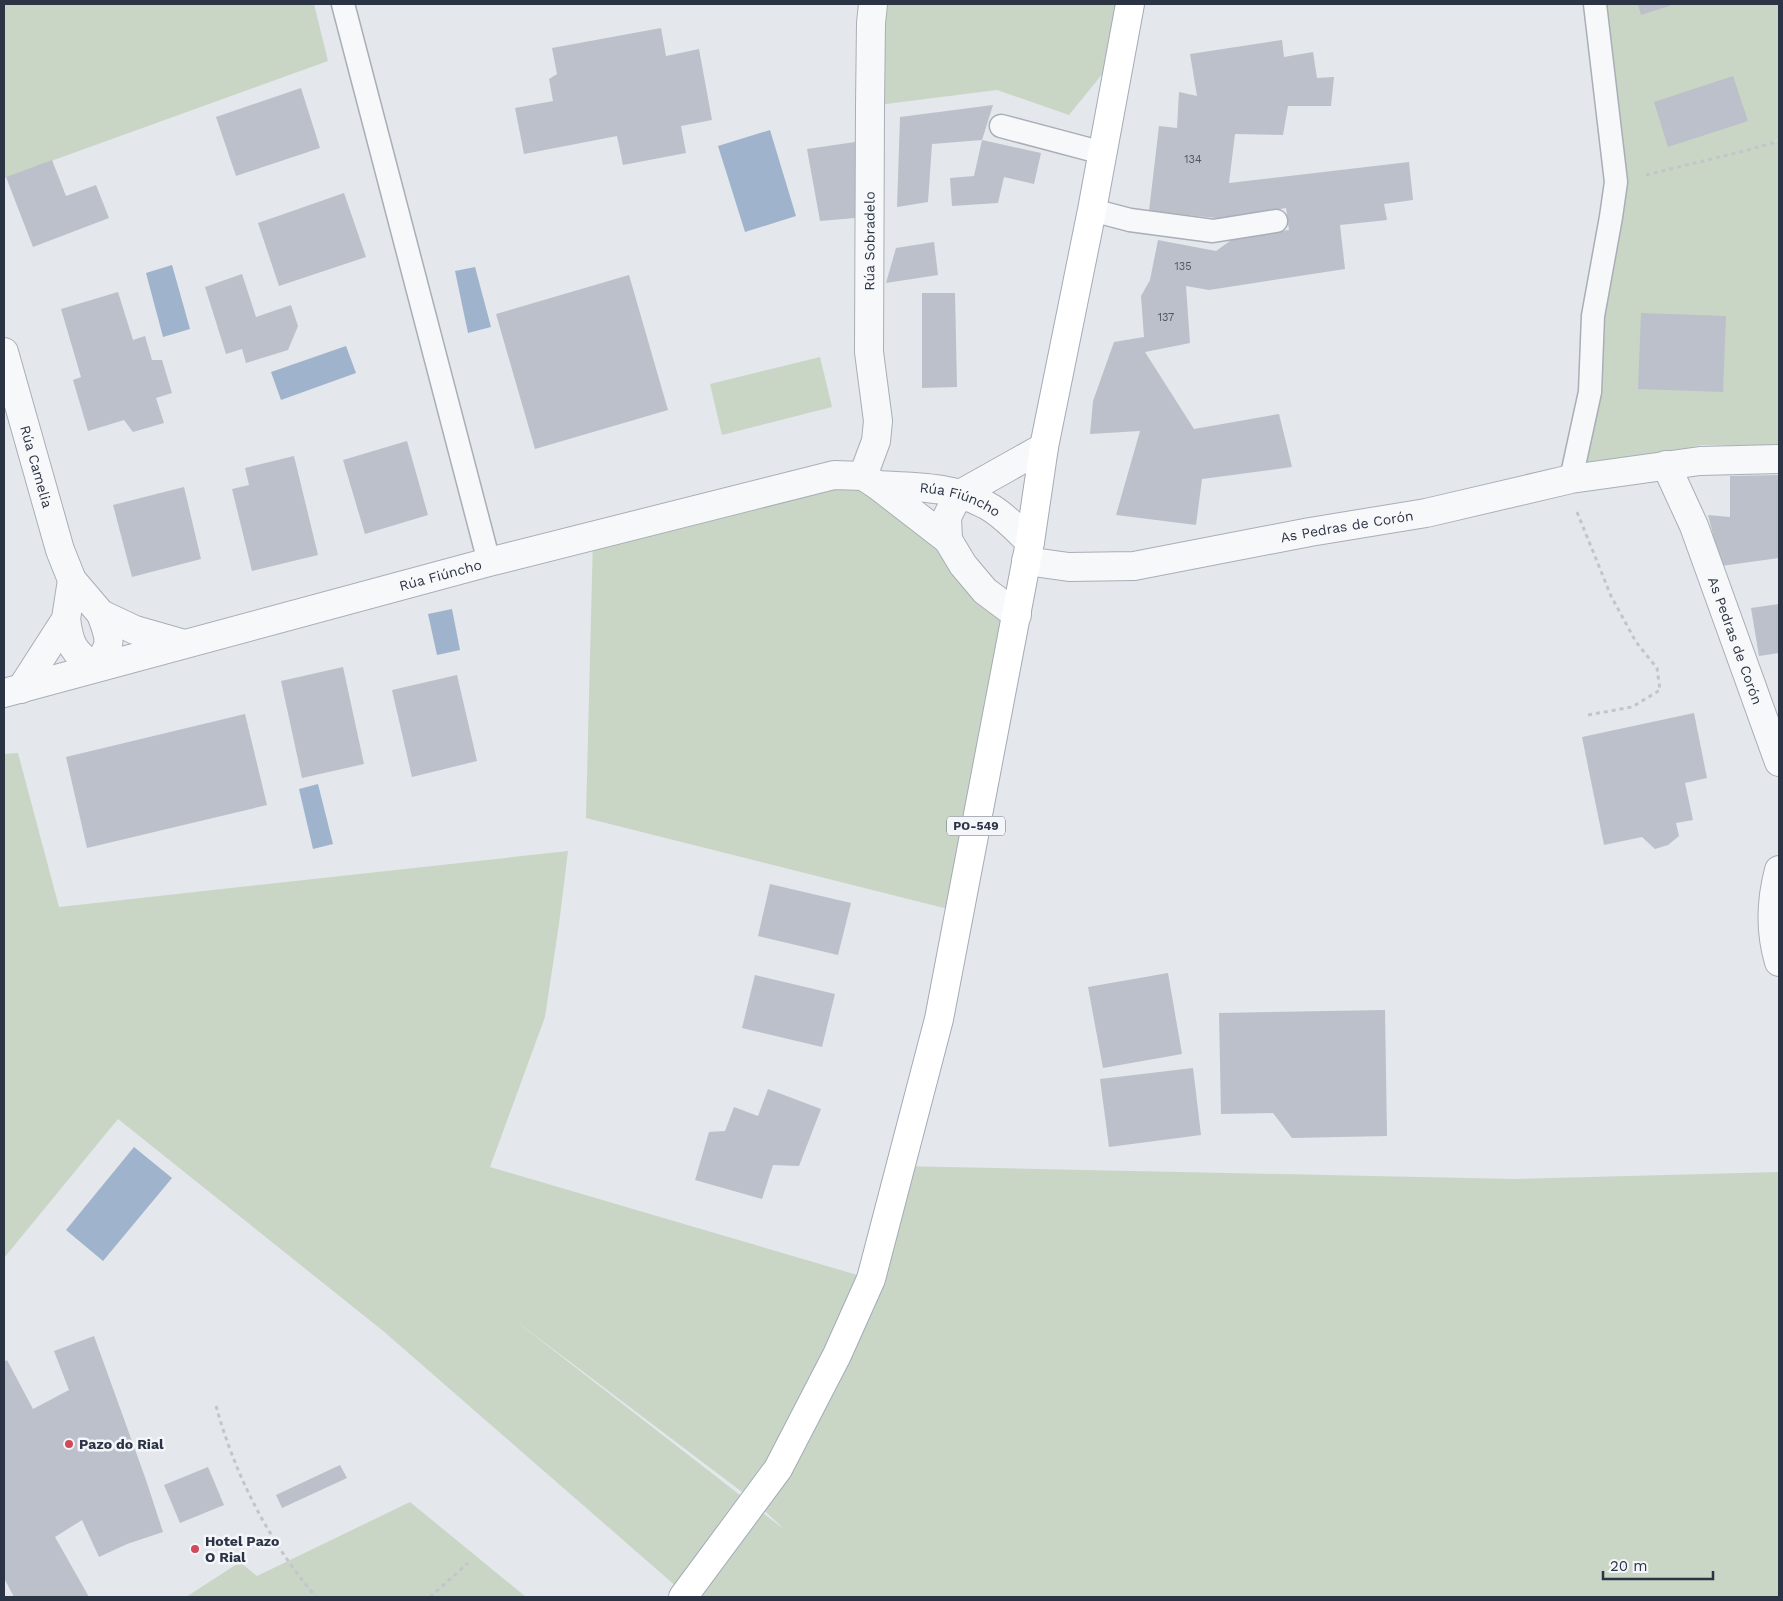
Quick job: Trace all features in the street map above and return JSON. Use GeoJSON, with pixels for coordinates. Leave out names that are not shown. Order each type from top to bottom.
{"type":"FeatureCollection","features":[{"type":"Feature","properties":{"kind":"main road","name":"PO-549"},"geometry":{"type":"LineString","coordinates":[[683,1597],[778,1469],[837,1356],[871,1279],[939,1019],[1028,551],[1044,446],[1092,210],[1130,4]]}},
{"type":"Feature","properties":{"kind":"street","name":"Rúa Sobradelo"},"geometry":{"type":"LineString","coordinates":[[870,480],[878,421],[869,352],[870,106],[873,4]]}},
{"type":"Feature","properties":{"kind":"street","name":"Rúa Camelia"},"geometry":{"type":"LineString","coordinates":[[4,352],[60,550],[72,580]]}},
{"type":"Feature","properties":{"kind":"street"},"geometry":{"type":"LineString","coordinates":[[1016,615],[985,591],[964,566],[948,540],[948,516],[962,493],[1044,446]]}},
{"type":"Feature","properties":{"kind":"street","name":"As Pedras de Corón"},"geometry":{"type":"LineString","coordinates":[[1028,551],[1069,567],[1134,566],[1310,532],[1426,513],[1571,479],[1700,461],[1779,459]]}},
{"type":"Feature","properties":{"kind":"street","name":"As Pedras de Corón"},"geometry":{"type":"LineString","coordinates":[[1666,465],[1694,526],[1779,762]]}},
{"type":"Feature","properties":{"kind":"street","name":"Rúa Fiúncho"},"geometry":{"type":"LineString","coordinates":[[12,691],[490,562],[834,475],[962,493],[987,505],[998,513],[1028,551]]}},
{"type":"Feature","properties":{"kind":"street","name":"Rúa Fiúncho"},"geometry":{"type":"LineString","coordinates":[[870,480],[948,540]]}},
{"type":"Feature","properties":{"kind":"street"},"geometry":{"type":"LineString","coordinates":[[72,580],[100,614],[110,641],[105,655],[94,668],[76,652],[70,642],[66,619],[72,580]]}},
{"type":"Feature","properties":{"kind":"street"},"geometry":{"type":"LineString","coordinates":[[100,614],[135,630],[184,644]]}},
{"type":"Feature","properties":{"kind":"street"},"geometry":{"type":"LineString","coordinates":[[12,691],[66,619]]}},
{"type":"Feature","properties":{"kind":"street"},"geometry":{"type":"LineString","coordinates":[[1779,870],[1775,886],[1772,917],[1779,962]]}},
{"type":"Feature","properties":{"kind":"lane"},"geometry":{"type":"LineString","coordinates":[[343,4],[490,562]]}},
{"type":"Feature","properties":{"kind":"lane"},"geometry":{"type":"LineString","coordinates":[[1571,479],[1590,392],[1593,316],[1616,182],[1595,4]]}},
{"type":"Feature","properties":{"kind":"lane"},"geometry":{"type":"LineString","coordinates":[[1001,126],[1103,153]]}},
{"type":"Feature","properties":{"kind":"lane"},"geometry":{"type":"LineString","coordinates":[[1092,210],[1130,220],[1213,231],[1276,221]]}},
{"type":"Feature","properties":{"kind":"path"},"geometry":{"type":"LineString","coordinates":[[1616,182],[1779,141]]}},
{"type":"Feature","properties":{"kind":"path"},"geometry":{"type":"LineString","coordinates":[[1571,479],[1577,511],[1611,596],[1636,642],[1656,668],[1660,690],[1632,707],[1588,715]]}},
{"type":"Feature","properties":{"kind":"path"},"geometry":{"type":"LineString","coordinates":[[216,1406],[226,1440],[257,1510],[295,1573],[316,1597]]}},
{"type":"Feature","properties":{"kind":"path"},"geometry":{"type":"LineString","coordinates":[[430,1597],[468,1563]]}},
{"type":"Feature","properties":{"kind":"green space"},"geometry":{"type":"Polygon","coordinates":[[[4,4],[314,4],[328,61],[4,178],[4,4]]]}},
{"type":"Feature","properties":{"kind":"green space"},"geometry":{"type":"Polygon","coordinates":[[[875,4],[1130,4],[1121,51],[1069,115],[997,90],[870,106],[875,4]]]}},
{"type":"Feature","properties":{"kind":"green space"},"geometry":{"type":"Polygon","coordinates":[[[1595,4],[1779,4],[1779,139],[1771,143],[1779,140],[1779,446],[1701,445],[1571,479],[1616,182],[1595,4]]]}},
{"type":"Feature","properties":{"kind":"green space"},"geometry":{"type":"Polygon","coordinates":[[[820,357],[832,407],[722,435],[710,384],[820,357]]]}},
{"type":"Feature","properties":{"kind":"green space"},"geometry":{"type":"Polygon","coordinates":[[[863,476],[947,517],[948,540],[1017,615],[960,912],[586,818],[593,537],[863,476]]]}},
{"type":"Feature","properties":{"kind":"green space"},"geometry":{"type":"Polygon","coordinates":[[[18,753],[59,907],[568,851],[545,1017],[490,1167],[871,1279],[900,1166],[1513,1179],[1779,1172],[1779,1597],[683,1597],[685,1594],[382,1330],[118,1119],[4,1258],[4,754],[18,753]],[[508,1315],[785,1530],[754,1501],[508,1315]]]}},
{"type":"Feature","properties":{"kind":"green space"},"geometry":{"type":"Polygon","coordinates":[[[410,1502],[526,1597],[186,1597],[240,1562],[257,1576],[410,1502]]]}},
{"type":"Feature","properties":{"kind":"water"},"geometry":{"type":"Polygon","coordinates":[[[770,130],[796,216],[745,232],[718,146],[770,130]]]}},
{"type":"Feature","properties":{"kind":"water"},"geometry":{"type":"Polygon","coordinates":[[[172,265],[190,329],[163,337],[146,273],[172,265]]]}},
{"type":"Feature","properties":{"kind":"water"},"geometry":{"type":"Polygon","coordinates":[[[475,267],[491,327],[468,333],[455,271],[475,267]]]}},
{"type":"Feature","properties":{"kind":"water"},"geometry":{"type":"Polygon","coordinates":[[[346,346],[356,373],[281,400],[271,372],[346,346]]]}},
{"type":"Feature","properties":{"kind":"water"},"geometry":{"type":"Polygon","coordinates":[[[452,609],[460,650],[437,655],[428,614],[452,609]]]}},
{"type":"Feature","properties":{"kind":"water"},"geometry":{"type":"Polygon","coordinates":[[[318,784],[333,844],[313,849],[299,789],[318,784]]]}},
{"type":"Feature","properties":{"kind":"water"},"geometry":{"type":"Polygon","coordinates":[[[134,1147],[172,1178],[103,1261],[66,1230],[134,1147]]]}},
{"type":"Feature","properties":{"kind":"building"},"geometry":{"type":"Polygon","coordinates":[[[1638,4],[1675,4],[1641,15],[1638,4]]]}},
{"type":"Feature","properties":{"kind":"building"},"geometry":{"type":"Polygon","coordinates":[[[661,28],[666,56],[699,49],[712,120],[681,126],[686,153],[623,165],[617,136],[524,154],[515,108],[553,101],[549,79],[557,74],[552,48],[661,28]]]}},
{"type":"Feature","properties":{"kind":"building"},"geometry":{"type":"Polygon","coordinates":[[[1282,40],[1284,57],[1313,52],[1317,78],[1334,77],[1331,106],[1288,106],[1283,135],[1235,134],[1229,183],[1409,162],[1413,200],[1384,204],[1387,220],[1340,225],[1345,269],[1209,290],[1186,286],[1190,343],[1145,352],[1194,429],[1279,414],[1292,467],[1202,479],[1196,525],[1116,515],[1140,431],[1090,434],[1093,401],[1114,342],[1144,337],[1141,296],[1150,280],[1158,240],[1216,251],[1237,236],[1289,230],[1286,208],[1225,219],[1149,211],[1159,126],[1177,128],[1179,92],[1197,96],[1190,54],[1282,40]]]}},
{"type":"Feature","properties":{"kind":"building"},"geometry":{"type":"Polygon","coordinates":[[[1733,76],[1748,121],[1668,147],[1654,102],[1733,76]]]}},
{"type":"Feature","properties":{"kind":"building"},"geometry":{"type":"Polygon","coordinates":[[[301,88],[320,148],[236,176],[216,117],[301,88]]]}},
{"type":"Feature","properties":{"kind":"building"},"geometry":{"type":"Polygon","coordinates":[[[993,105],[982,140],[932,144],[928,202],[897,207],[900,117],[993,105]]]}},
{"type":"Feature","properties":{"kind":"building"},"geometry":{"type":"Polygon","coordinates":[[[982,140],[1041,153],[1034,184],[1004,177],[998,203],[952,206],[950,178],[974,176],[982,140]]]}},
{"type":"Feature","properties":{"kind":"building"},"geometry":{"type":"Polygon","coordinates":[[[855,142],[855,218],[820,221],[807,149],[855,142]]]}},
{"type":"Feature","properties":{"kind":"building"},"geometry":{"type":"Polygon","coordinates":[[[52,160],[66,196],[96,185],[109,218],[33,247],[6,177],[52,160]]]}},
{"type":"Feature","properties":{"kind":"building"},"geometry":{"type":"Polygon","coordinates":[[[344,193],[366,257],[279,286],[258,223],[344,193]]]}},
{"type":"Feature","properties":{"kind":"building"},"geometry":{"type":"Polygon","coordinates":[[[934,242],[938,275],[886,283],[896,248],[934,242]]]}},
{"type":"Feature","properties":{"kind":"building"},"geometry":{"type":"Polygon","coordinates":[[[242,274],[256,317],[291,305],[298,326],[288,350],[246,363],[242,349],[226,354],[205,287],[242,274]]]}},
{"type":"Feature","properties":{"kind":"building"},"geometry":{"type":"Polygon","coordinates":[[[629,275],[668,410],[535,449],[496,314],[629,275]]]}},
{"type":"Feature","properties":{"kind":"building"},"geometry":{"type":"Polygon","coordinates":[[[118,292],[133,340],[145,336],[152,360],[162,360],[172,393],[156,398],[164,423],[133,432],[124,420],[88,431],[73,380],[81,377],[61,309],[118,292]]]}},
{"type":"Feature","properties":{"kind":"building"},"geometry":{"type":"Polygon","coordinates":[[[922,293],[955,293],[957,387],[922,388],[922,293]]]}},
{"type":"Feature","properties":{"kind":"building"},"geometry":{"type":"Polygon","coordinates":[[[1641,313],[1726,316],[1723,392],[1638,389],[1641,313]]]}},
{"type":"Feature","properties":{"kind":"building"},"geometry":{"type":"Polygon","coordinates":[[[407,441],[428,515],[365,534],[343,460],[407,441]]]}},
{"type":"Feature","properties":{"kind":"building"},"geometry":{"type":"Polygon","coordinates":[[[294,456],[318,555],[252,571],[232,489],[249,485],[245,468],[294,456]]]}},
{"type":"Feature","properties":{"kind":"building"},"geometry":{"type":"Polygon","coordinates":[[[1779,475],[1779,558],[1721,566],[1708,515],[1730,517],[1730,476],[1779,475]]]}},
{"type":"Feature","properties":{"kind":"building"},"geometry":{"type":"Polygon","coordinates":[[[184,487],[201,559],[132,577],[113,505],[184,487]]]}},
{"type":"Feature","properties":{"kind":"building"},"geometry":{"type":"Polygon","coordinates":[[[1779,604],[1779,653],[1759,656],[1751,608],[1779,604]]]}},
{"type":"Feature","properties":{"kind":"building"},"geometry":{"type":"Polygon","coordinates":[[[343,667],[364,764],[302,778],[281,681],[343,667]]]}},
{"type":"Feature","properties":{"kind":"building"},"geometry":{"type":"Polygon","coordinates":[[[457,675],[477,761],[412,777],[392,690],[457,675]]]}},
{"type":"Feature","properties":{"kind":"building"},"geometry":{"type":"Polygon","coordinates":[[[1694,713],[1707,778],[1685,783],[1693,820],[1676,823],[1679,836],[1668,845],[1655,849],[1642,837],[1604,845],[1582,737],[1694,713]]]}},
{"type":"Feature","properties":{"kind":"building"},"geometry":{"type":"Polygon","coordinates":[[[245,714],[267,805],[87,848],[66,757],[245,714]]]}},
{"type":"Feature","properties":{"kind":"building"},"geometry":{"type":"Polygon","coordinates":[[[770,884],[851,903],[838,955],[758,936],[770,884]]]}},
{"type":"Feature","properties":{"kind":"building"},"geometry":{"type":"Polygon","coordinates":[[[1168,973],[1182,1054],[1103,1068],[1088,987],[1168,973]]]}},
{"type":"Feature","properties":{"kind":"building"},"geometry":{"type":"Polygon","coordinates":[[[755,975],[835,994],[822,1047],[742,1028],[755,975]]]}},
{"type":"Feature","properties":{"kind":"building"},"geometry":{"type":"Polygon","coordinates":[[[1385,1010],[1387,1136],[1292,1138],[1273,1113],[1221,1114],[1219,1013],[1385,1010]]]}},
{"type":"Feature","properties":{"kind":"building"},"geometry":{"type":"Polygon","coordinates":[[[1193,1068],[1201,1135],[1109,1147],[1100,1079],[1193,1068]]]}},
{"type":"Feature","properties":{"kind":"building"},"geometry":{"type":"Polygon","coordinates":[[[768,1089],[821,1109],[799,1166],[773,1165],[762,1199],[695,1180],[709,1132],[725,1131],[734,1107],[758,1116],[768,1089]]]}},
{"type":"Feature","properties":{"kind":"building","name":"Pazo do Rial"},"geometry":{"type":"Polygon","coordinates":[[[94,1336],[163,1532],[127,1544],[99,1557],[82,1520],[55,1537],[89,1597],[14,1597],[4,1578],[4,1362],[7,1360],[33,1409],[69,1390],[54,1351],[94,1336]]]}},
{"type":"Feature","properties":{"kind":"building"},"geometry":{"type":"Polygon","coordinates":[[[340,1465],[347,1478],[282,1508],[276,1495],[340,1465]]]}},
{"type":"Feature","properties":{"kind":"building"},"geometry":{"type":"Polygon","coordinates":[[[208,1467],[224,1505],[180,1523],[164,1485],[208,1467]]]}},
{"type":"Feature","properties":{"kind":"place","name":"Pazo do Rial"},"geometry":{"type":"Point","coordinates":[69,1444]}},
{"type":"Feature","properties":{"kind":"place","name":"Hotel Pazo O Rial"},"geometry":{"type":"Point","coordinates":[195,1549]}}]}
